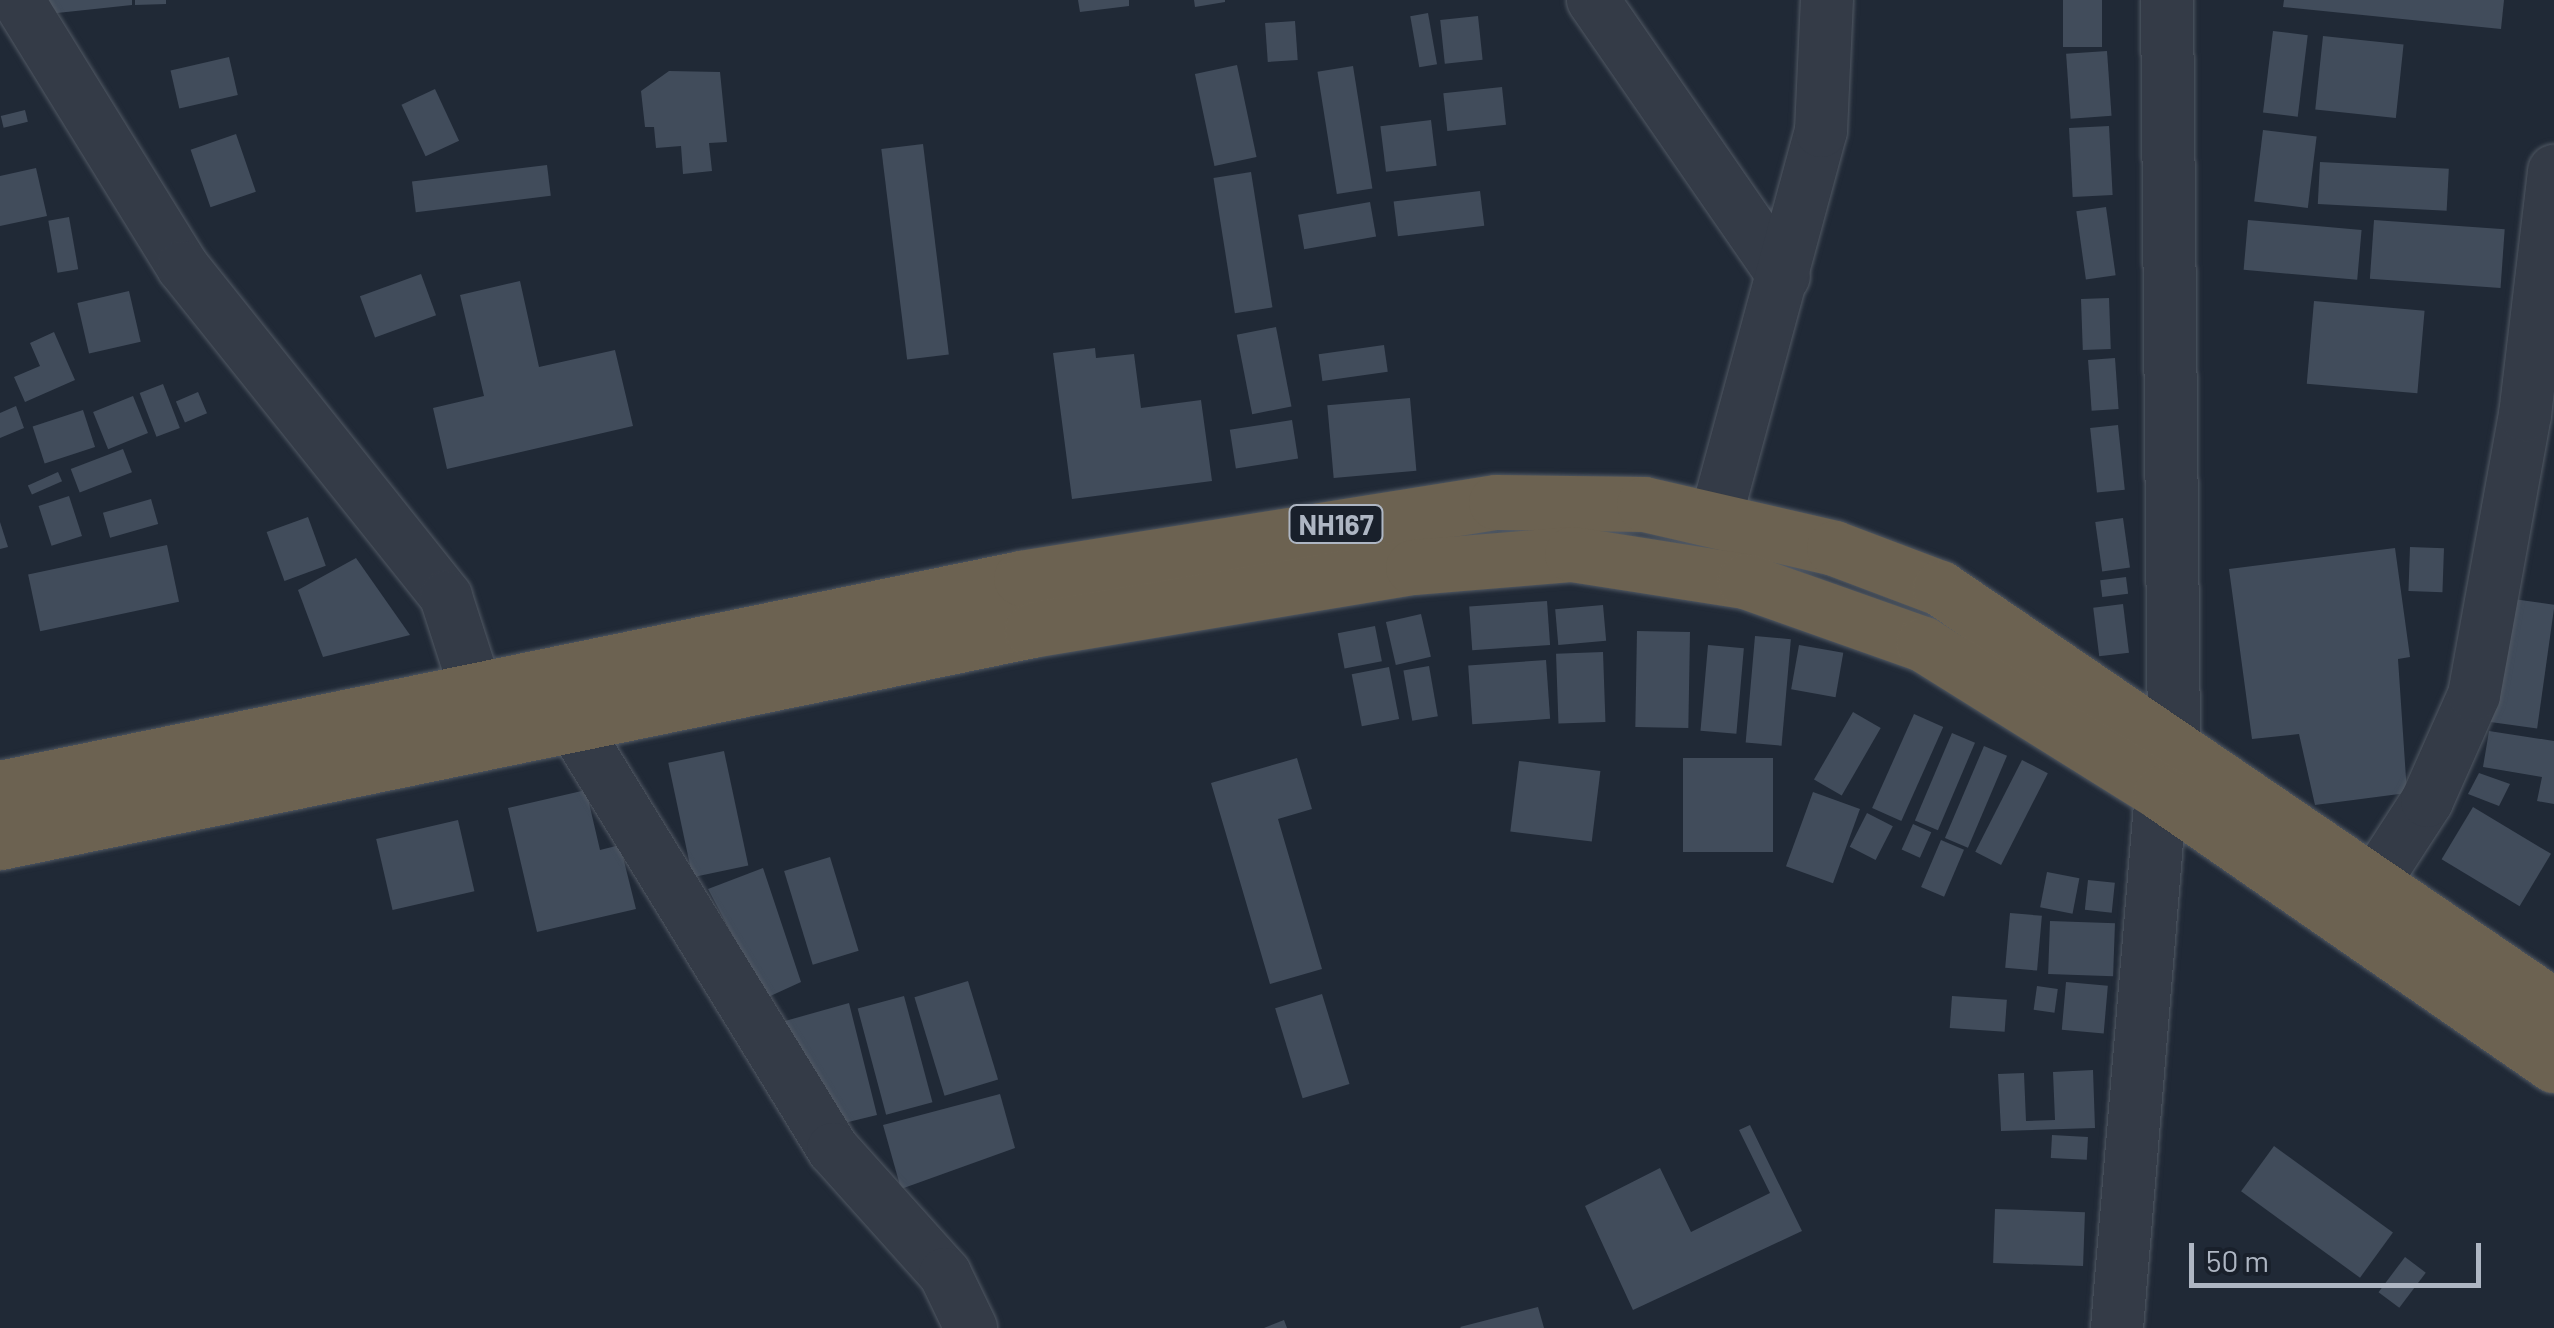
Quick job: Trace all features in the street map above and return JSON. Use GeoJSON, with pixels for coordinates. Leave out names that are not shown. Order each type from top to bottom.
{"type":"FeatureCollection","features":[{"type":"Feature","properties":{"kind":"highway","name":"NH167"},"geometry":{"type":"LineString","coordinates":[[0,788],[481,686],[1402,513],[1574,499],[1716,516],[1940,588],[2168,768],[2362,902],[2554,1065]]}},
{"type":"Feature","properties":{"kind":"highway","name":"NH167"},"geometry":{"type":"LineString","coordinates":[[0,842],[571,722],[1070,624],[1413,566],[1572,554],[1657,562],[1840,609],[2168,768]]}},
{"type":"Feature","properties":{"kind":"highway","name":"NH167"},"geometry":{"type":"LineString","coordinates":[[2362,902],[2554,1006]]}},
{"type":"Feature","properties":{"kind":"street"},"geometry":{"type":"LineString","coordinates":[[18,0],[183,268],[446,597],[481,686],[491,739]]}},
{"type":"Feature","properties":{"kind":"street"},"geometry":{"type":"LineString","coordinates":[[1593,0],[1784,277]]}},
{"type":"Feature","properties":{"kind":"street"},"geometry":{"type":"LineString","coordinates":[[1716,516],[1821,131],[1827,0]]}},
{"type":"Feature","properties":{"kind":"street"},"geometry":{"type":"LineString","coordinates":[[2117,1328],[2168,768],[2166,0]]}},
{"type":"Feature","properties":{"kind":"street"},"geometry":{"type":"LineString","coordinates":[[2362,902],[2427,801],[2474,694],[2532,502],[2554,170]]}},
{"type":"Feature","properties":{"kind":"street"},"geometry":{"type":"LineString","coordinates":[[571,722],[833,1149],[944,1274],[971,1328]]}},
{"type":"Feature","properties":{"kind":"building"},"geometry":{"type":"Polygon","coordinates":[[[27,0],[132,0],[132,5],[29,16],[27,0]]]}},
{"type":"Feature","properties":{"kind":"building"},"geometry":{"type":"Polygon","coordinates":[[[135,0],[166,0],[166,4],[135,5],[135,0]]]}},
{"type":"Feature","properties":{"kind":"building"},"geometry":{"type":"Polygon","coordinates":[[[1078,0],[1129,0],[1129,6],[1080,12],[1078,0]]]}},
{"type":"Feature","properties":{"kind":"building"},"geometry":{"type":"Polygon","coordinates":[[[1194,0],[1225,0],[1225,2],[1195,7],[1194,0]]]}},
{"type":"Feature","properties":{"kind":"building"},"geometry":{"type":"Polygon","coordinates":[[[2063,0],[2102,0],[2102,47],[2063,47],[2063,0]]]}},
{"type":"Feature","properties":{"kind":"building"},"geometry":{"type":"Polygon","coordinates":[[[2284,0],[2504,0],[2501,29],[2283,7],[2284,0]]]}},
{"type":"Feature","properties":{"kind":"building"},"geometry":{"type":"Polygon","coordinates":[[[1428,13],[1437,64],[1419,67],[1410,16],[1428,13]]]}},
{"type":"Feature","properties":{"kind":"building"},"geometry":{"type":"Polygon","coordinates":[[[1478,16],[1483,60],[1445,64],[1440,20],[1478,16]]]}},
{"type":"Feature","properties":{"kind":"building"},"geometry":{"type":"Polygon","coordinates":[[[1295,21],[1298,60],[1268,62],[1265,23],[1295,21]]]}},
{"type":"Feature","properties":{"kind":"building"},"geometry":{"type":"Polygon","coordinates":[[[2273,31],[2308,35],[2298,117],[2263,112],[2273,31]]]}},
{"type":"Feature","properties":{"kind":"building"},"geometry":{"type":"Polygon","coordinates":[[[2323,36],[2404,44],[2396,118],[2315,110],[2323,36]]]}},
{"type":"Feature","properties":{"kind":"building"},"geometry":{"type":"Polygon","coordinates":[[[2107,51],[2112,116],[2071,119],[2066,54],[2107,51]]]}},
{"type":"Feature","properties":{"kind":"building"},"geometry":{"type":"Polygon","coordinates":[[[229,57],[238,95],[179,108],[171,70],[229,57]]]}},
{"type":"Feature","properties":{"kind":"building"},"geometry":{"type":"Polygon","coordinates":[[[1237,65],[1257,157],[1214,166],[1195,74],[1237,65]]]}},
{"type":"Feature","properties":{"kind":"building"},"geometry":{"type":"Polygon","coordinates":[[[1353,66],[1372,188],[1337,194],[1317,72],[1353,66]]]}},
{"type":"Feature","properties":{"kind":"building"},"geometry":{"type":"Polygon","coordinates":[[[669,71],[720,72],[727,142],[709,143],[712,171],[683,174],[681,146],[656,148],[654,127],[645,127],[641,91],[669,71]]]}},
{"type":"Feature","properties":{"kind":"building"},"geometry":{"type":"Polygon","coordinates":[[[1502,87],[1506,125],[1447,131],[1443,93],[1502,87]]]}},
{"type":"Feature","properties":{"kind":"building"},"geometry":{"type":"Polygon","coordinates":[[[435,89],[459,141],[426,156],[401,105],[435,89]]]}},
{"type":"Feature","properties":{"kind":"building"},"geometry":{"type":"Polygon","coordinates":[[[25,110],[28,122],[4,128],[1,116],[25,110]]]}},
{"type":"Feature","properties":{"kind":"building"},"geometry":{"type":"Polygon","coordinates":[[[1431,120],[1437,166],[1386,172],[1380,126],[1431,120]]]}},
{"type":"Feature","properties":{"kind":"building"},"geometry":{"type":"Polygon","coordinates":[[[2109,126],[2113,195],[2073,197],[2069,128],[2109,126]]]}},
{"type":"Feature","properties":{"kind":"building"},"geometry":{"type":"Polygon","coordinates":[[[2263,130],[2317,137],[2308,208],[2254,201],[2263,130]]]}},
{"type":"Feature","properties":{"kind":"building"},"geometry":{"type":"Polygon","coordinates":[[[236,134],[256,192],[210,207],[191,150],[236,134]]]}},
{"type":"Feature","properties":{"kind":"building"},"geometry":{"type":"Polygon","coordinates":[[[923,144],[949,354],[907,360],[881,149],[923,144]]]}},
{"type":"Feature","properties":{"kind":"building"},"geometry":{"type":"Polygon","coordinates":[[[2320,162],[2449,169],[2447,211],[2318,204],[2320,162]]]}},
{"type":"Feature","properties":{"kind":"building"},"geometry":{"type":"Polygon","coordinates":[[[547,165],[551,196],[416,212],[412,182],[547,165]]]}},
{"type":"Feature","properties":{"kind":"building"},"geometry":{"type":"Polygon","coordinates":[[[36,168],[47,216],[0,226],[0,176],[36,168]]]}},
{"type":"Feature","properties":{"kind":"building"},"geometry":{"type":"Polygon","coordinates":[[[1251,172],[1272,307],[1235,313],[1213,178],[1251,172]]]}},
{"type":"Feature","properties":{"kind":"building"},"geometry":{"type":"Polygon","coordinates":[[[1480,191],[1484,226],[1398,236],[1394,202],[1480,191]]]}},
{"type":"Feature","properties":{"kind":"building"},"geometry":{"type":"Polygon","coordinates":[[[1370,202],[1376,236],[1304,249],[1298,215],[1370,202]]]}},
{"type":"Feature","properties":{"kind":"building"},"geometry":{"type":"Polygon","coordinates":[[[2106,207],[2116,275],[2086,280],[2076,211],[2106,207]]]}},
{"type":"Feature","properties":{"kind":"building"},"geometry":{"type":"Polygon","coordinates":[[[69,217],[78,269],[58,273],[48,221],[69,217]]]}},
{"type":"Feature","properties":{"kind":"building"},"geometry":{"type":"Polygon","coordinates":[[[2248,220],[2362,230],[2357,280],[2244,270],[2248,220]]]}},
{"type":"Feature","properties":{"kind":"building"},"geometry":{"type":"Polygon","coordinates":[[[2374,220],[2505,229],[2501,288],[2370,279],[2374,220]]]}},
{"type":"Feature","properties":{"kind":"building"},"geometry":{"type":"Polygon","coordinates":[[[421,274],[436,315],[375,338],[360,296],[421,274]]]}},
{"type":"Feature","properties":{"kind":"building"},"geometry":{"type":"Polygon","coordinates":[[[520,281],[539,367],[615,350],[633,426],[447,469],[433,408],[484,396],[460,295],[520,281]]]}},
{"type":"Feature","properties":{"kind":"building"},"geometry":{"type":"Polygon","coordinates":[[[129,291],[141,342],[89,354],[77,303],[129,291]]]}},
{"type":"Feature","properties":{"kind":"building"},"geometry":{"type":"Polygon","coordinates":[[[2109,298],[2111,349],[2083,350],[2081,299],[2109,298]]]}},
{"type":"Feature","properties":{"kind":"building"},"geometry":{"type":"Polygon","coordinates":[[[2314,301],[2425,311],[2417,393],[2307,384],[2314,301]]]}},
{"type":"Feature","properties":{"kind":"building"},"geometry":{"type":"Polygon","coordinates":[[[1276,327],[1291,407],[1252,414],[1237,335],[1276,327]]]}},
{"type":"Feature","properties":{"kind":"building"},"geometry":{"type":"Polygon","coordinates":[[[54,332],[75,380],[25,402],[14,377],[40,366],[30,343],[54,332]]]}},
{"type":"Feature","properties":{"kind":"building"},"geometry":{"type":"Polygon","coordinates":[[[1384,345],[1388,372],[1322,381],[1319,354],[1384,345]]]}},
{"type":"Feature","properties":{"kind":"building"},"geometry":{"type":"Polygon","coordinates":[[[1095,348],[1096,358],[1134,354],[1141,408],[1201,400],[1212,481],[1072,499],[1053,353],[1095,348]]]}},
{"type":"Feature","properties":{"kind":"building"},"geometry":{"type":"Polygon","coordinates":[[[2115,358],[2119,409],[2092,411],[2088,360],[2115,358]]]}},
{"type":"Feature","properties":{"kind":"building"},"geometry":{"type":"Polygon","coordinates":[[[163,384],[180,428],[157,437],[140,393],[163,384]]]}},
{"type":"Feature","properties":{"kind":"building"},"geometry":{"type":"Polygon","coordinates":[[[198,392],[207,413],[185,423],[176,401],[198,392]]]}},
{"type":"Feature","properties":{"kind":"building"},"geometry":{"type":"Polygon","coordinates":[[[133,396],[148,433],[108,449],[93,412],[133,396]]]}},
{"type":"Feature","properties":{"kind":"building"},"geometry":{"type":"Polygon","coordinates":[[[1410,398],[1416,471],[1334,478],[1327,405],[1410,398]]]}},
{"type":"Feature","properties":{"kind":"building"},"geometry":{"type":"Polygon","coordinates":[[[16,406],[24,428],[0,438],[0,413],[16,406]]]}},
{"type":"Feature","properties":{"kind":"building"},"geometry":{"type":"Polygon","coordinates":[[[83,410],[95,447],[45,463],[33,426],[83,410]]]}},
{"type":"Feature","properties":{"kind":"building"},"geometry":{"type":"Polygon","coordinates":[[[1292,420],[1298,459],[1236,468],[1230,430],[1292,420]]]}},
{"type":"Feature","properties":{"kind":"building"},"geometry":{"type":"Polygon","coordinates":[[[2118,425],[2125,490],[2097,493],[2090,428],[2118,425]]]}},
{"type":"Feature","properties":{"kind":"building"},"geometry":{"type":"Polygon","coordinates":[[[123,449],[132,472],[80,492],[71,469],[123,449]]]}},
{"type":"Feature","properties":{"kind":"building"},"geometry":{"type":"Polygon","coordinates":[[[58,472],[62,481],[32,495],[28,485],[58,472]]]}},
{"type":"Feature","properties":{"kind":"building"},"geometry":{"type":"Polygon","coordinates":[[[69,496],[82,536],[52,546],[39,506],[69,496]]]}},
{"type":"Feature","properties":{"kind":"building"},"geometry":{"type":"Polygon","coordinates":[[[151,499],[158,524],[110,538],[103,513],[151,499]]]}},
{"type":"Feature","properties":{"kind":"building"},"geometry":{"type":"Polygon","coordinates":[[[308,517],[326,566],[284,581],[267,532],[308,517]]]}},
{"type":"Feature","properties":{"kind":"building"},"geometry":{"type":"Polygon","coordinates":[[[2123,518],[2130,568],[2102,571],[2095,522],[2123,518]]]}},
{"type":"Feature","properties":{"kind":"building"},"geometry":{"type":"Polygon","coordinates":[[[0,522],[8,547],[0,549],[0,522]]]}},
{"type":"Feature","properties":{"kind":"building"},"geometry":{"type":"Polygon","coordinates":[[[167,545],[179,602],[40,631],[28,575],[167,545]]]}},
{"type":"Feature","properties":{"kind":"building"},"geometry":{"type":"Polygon","coordinates":[[[2410,547],[2444,548],[2442,592],[2408,591],[2410,547]]]}},
{"type":"Feature","properties":{"kind":"building"},"geometry":{"type":"Polygon","coordinates":[[[2395,548],[2410,657],[2398,659],[2407,793],[2315,805],[2299,734],[2252,739],[2229,569],[2395,548]]]}},
{"type":"Feature","properties":{"kind":"building"},"geometry":{"type":"Polygon","coordinates":[[[356,558],[410,635],[323,657],[298,590],[356,558]]]}},
{"type":"Feature","properties":{"kind":"building"},"geometry":{"type":"Polygon","coordinates":[[[2126,577],[2128,594],[2102,597],[2100,580],[2126,577]]]}},
{"type":"Feature","properties":{"kind":"building"},"geometry":{"type":"Polygon","coordinates":[[[2506,598],[2554,605],[2537,729],[2489,722],[2506,598]]]}},
{"type":"Feature","properties":{"kind":"building"},"geometry":{"type":"Polygon","coordinates":[[[1547,601],[1550,645],[1472,650],[1469,606],[1547,601]]]}},
{"type":"Feature","properties":{"kind":"building"},"geometry":{"type":"Polygon","coordinates":[[[2123,604],[2129,653],[2099,656],[2093,608],[2123,604]]]}},
{"type":"Feature","properties":{"kind":"building"},"geometry":{"type":"Polygon","coordinates":[[[1603,605],[1606,641],[1558,645],[1555,609],[1603,605]]]}},
{"type":"Feature","properties":{"kind":"building"},"geometry":{"type":"Polygon","coordinates":[[[1421,614],[1431,657],[1396,665],[1386,622],[1421,614]]]}},
{"type":"Feature","properties":{"kind":"building"},"geometry":{"type":"Polygon","coordinates":[[[1375,626],[1382,661],[1345,669],[1338,633],[1375,626]]]}},
{"type":"Feature","properties":{"kind":"building"},"geometry":{"type":"Polygon","coordinates":[[[1637,631],[1690,632],[1688,728],[1635,727],[1637,631]]]}},
{"type":"Feature","properties":{"kind":"building"},"geometry":{"type":"Polygon","coordinates":[[[1755,636],[1791,639],[1782,746],[1746,743],[1755,636]]]}},
{"type":"Feature","properties":{"kind":"building"},"geometry":{"type":"Polygon","coordinates":[[[1708,645],[1744,648],[1736,734],[1701,731],[1708,645]]]}},
{"type":"Feature","properties":{"kind":"building"},"geometry":{"type":"Polygon","coordinates":[[[1799,645],[1843,653],[1836,697],[1791,689],[1799,645]]]}},
{"type":"Feature","properties":{"kind":"building"},"geometry":{"type":"Polygon","coordinates":[[[1603,652],[1605,722],[1558,724],[1556,654],[1603,652]]]}},
{"type":"Feature","properties":{"kind":"building"},"geometry":{"type":"Polygon","coordinates":[[[1546,660],[1550,719],[1472,724],[1468,665],[1546,660]]]}},
{"type":"Feature","properties":{"kind":"building"},"geometry":{"type":"Polygon","coordinates":[[[1429,666],[1438,716],[1412,721],[1403,671],[1429,666]]]}},
{"type":"Feature","properties":{"kind":"building"},"geometry":{"type":"Polygon","coordinates":[[[1389,667],[1399,719],[1362,726],[1352,674],[1389,667]]]}},
{"type":"Feature","properties":{"kind":"building"},"geometry":{"type":"Polygon","coordinates":[[[1853,712],[1881,728],[1842,796],[1814,780],[1853,712]]]}},
{"type":"Feature","properties":{"kind":"building"},"geometry":{"type":"Polygon","coordinates":[[[1914,714],[1943,727],[1901,821],[1872,808],[1914,714]]]}},
{"type":"Feature","properties":{"kind":"building"},"geometry":{"type":"Polygon","coordinates":[[[2489,731],[2554,741],[2554,804],[2537,801],[2542,777],[2483,767],[2489,731]]]}},
{"type":"Feature","properties":{"kind":"building"},"geometry":{"type":"Polygon","coordinates":[[[1952,733],[1975,743],[1938,830],[1915,820],[1952,733]]]}},
{"type":"Feature","properties":{"kind":"building"},"geometry":{"type":"Polygon","coordinates":[[[1984,746],[2007,756],[1968,848],[1945,838],[1984,746]]]}},
{"type":"Feature","properties":{"kind":"building"},"geometry":{"type":"Polygon","coordinates":[[[724,751],[748,865],[693,877],[668,763],[724,751]]]}},
{"type":"Feature","properties":{"kind":"building"},"geometry":{"type":"Polygon","coordinates":[[[1297,758],[1312,809],[1278,819],[1322,969],[1270,984],[1211,783],[1297,758]]]}},
{"type":"Feature","properties":{"kind":"building"},"geometry":{"type":"Polygon","coordinates":[[[1683,758],[1773,758],[1773,852],[1683,852],[1683,758]]]}},
{"type":"Feature","properties":{"kind":"building"},"geometry":{"type":"Polygon","coordinates":[[[2022,760],[2048,773],[2001,865],[1975,852],[2022,760]]]}},
{"type":"Feature","properties":{"kind":"building"},"geometry":{"type":"Polygon","coordinates":[[[1519,761],[1600,771],[1592,841],[1510,831],[1519,761]]]}},
{"type":"Feature","properties":{"kind":"building"},"geometry":{"type":"Polygon","coordinates":[[[2479,773],[2510,784],[2499,806],[2468,794],[2479,773]]]}},
{"type":"Feature","properties":{"kind":"building"},"geometry":{"type":"Polygon","coordinates":[[[586,790],[600,850],[620,845],[636,909],[537,932],[508,808],[586,790]]]}},
{"type":"Feature","properties":{"kind":"building"},"geometry":{"type":"Polygon","coordinates":[[[1813,792],[1860,809],[1833,883],[1786,866],[1813,792]]]}},
{"type":"Feature","properties":{"kind":"building"},"geometry":{"type":"Polygon","coordinates":[[[2473,807],[2551,854],[2520,906],[2442,859],[2473,807]]]}},
{"type":"Feature","properties":{"kind":"building"},"geometry":{"type":"Polygon","coordinates":[[[1867,813],[1893,826],[1876,860],[1850,847],[1867,813]]]}},
{"type":"Feature","properties":{"kind":"building"},"geometry":{"type":"Polygon","coordinates":[[[458,820],[474,891],[393,910],[376,839],[458,820]]]}},
{"type":"Feature","properties":{"kind":"building"},"geometry":{"type":"Polygon","coordinates":[[[1913,824],[1931,832],[1920,858],[1902,850],[1913,824]]]}},
{"type":"Feature","properties":{"kind":"building"},"geometry":{"type":"Polygon","coordinates":[[[1941,840],[1964,850],[1944,897],[1921,887],[1941,840]]]}},
{"type":"Feature","properties":{"kind":"building"},"geometry":{"type":"Polygon","coordinates":[[[830,857],[859,951],[813,965],[784,871],[830,857]]]}},
{"type":"Feature","properties":{"kind":"building"},"geometry":{"type":"Polygon","coordinates":[[[763,868],[801,982],[766,998],[708,889],[763,868]]]}},
{"type":"Feature","properties":{"kind":"building"},"geometry":{"type":"Polygon","coordinates":[[[2047,872],[2079,878],[2073,914],[2040,907],[2047,872]]]}},
{"type":"Feature","properties":{"kind":"building"},"geometry":{"type":"Polygon","coordinates":[[[2088,880],[2115,883],[2112,913],[2085,910],[2088,880]]]}},
{"type":"Feature","properties":{"kind":"building"},"geometry":{"type":"Polygon","coordinates":[[[2010,913],[2042,916],[2037,971],[2005,968],[2010,913]]]}},
{"type":"Feature","properties":{"kind":"building"},"geometry":{"type":"Polygon","coordinates":[[[2050,921],[2115,923],[2113,976],[2048,974],[2050,921]]]}},
{"type":"Feature","properties":{"kind":"building"},"geometry":{"type":"Polygon","coordinates":[[[968,981],[998,1079],[945,1096],[914,997],[968,981]]]}},
{"type":"Feature","properties":{"kind":"building"},"geometry":{"type":"Polygon","coordinates":[[[2066,982],[2108,986],[2104,1033],[2062,1030],[2066,982]]]}},
{"type":"Feature","properties":{"kind":"building"},"geometry":{"type":"Polygon","coordinates":[[[2037,986],[2058,989],[2054,1013],[2034,1010],[2037,986]]]}},
{"type":"Feature","properties":{"kind":"building"},"geometry":{"type":"Polygon","coordinates":[[[1322,994],[1349,1084],[1303,1098],[1275,1008],[1322,994]]]}},
{"type":"Feature","properties":{"kind":"building"},"geometry":{"type":"Polygon","coordinates":[[[904,996],[932,1102],[886,1115],[858,1008],[904,996]]]}},
{"type":"Feature","properties":{"kind":"building"},"geometry":{"type":"Polygon","coordinates":[[[1952,996],[2007,1000],[2005,1032],[1950,1028],[1952,996]]]}},
{"type":"Feature","properties":{"kind":"building"},"geometry":{"type":"Polygon","coordinates":[[[849,1003],[877,1115],[836,1125],[778,1023],[849,1003]]]}},
{"type":"Feature","properties":{"kind":"building"},"geometry":{"type":"Polygon","coordinates":[[[2093,1070],[2095,1128],[2001,1131],[1998,1074],[2024,1073],[2026,1121],[2055,1120],[2053,1072],[2093,1070]]]}},
{"type":"Feature","properties":{"kind":"building"},"geometry":{"type":"Polygon","coordinates":[[[1000,1094],[1015,1148],[901,1189],[883,1125],[1000,1094]]]}},
{"type":"Feature","properties":{"kind":"building"},"geometry":{"type":"Polygon","coordinates":[[[1750,1125],[1802,1231],[1633,1310],[1585,1206],[1660,1168],[1691,1232],[1770,1193],[1739,1130],[1750,1125]]]}},
{"type":"Feature","properties":{"kind":"building"},"geometry":{"type":"Polygon","coordinates":[[[2052,1135],[2088,1137],[2087,1160],[2051,1158],[2052,1135]]]}},
{"type":"Feature","properties":{"kind":"building"},"geometry":{"type":"Polygon","coordinates":[[[2274,1146],[2393,1232],[2360,1278],[2241,1191],[2274,1146]]]}},
{"type":"Feature","properties":{"kind":"building"},"geometry":{"type":"Polygon","coordinates":[[[1995,1209],[2085,1212],[2083,1266],[1993,1263],[1995,1209]]]}},
{"type":"Feature","properties":{"kind":"building"},"geometry":{"type":"Polygon","coordinates":[[[2405,1257],[2426,1273],[2399,1308],[2379,1292],[2405,1257]]]}},
{"type":"Feature","properties":{"kind":"building"},"geometry":{"type":"Polygon","coordinates":[[[1538,1307],[1544,1328],[1460,1327],[1538,1307]]]}},
{"type":"Feature","properties":{"kind":"building"},"geometry":{"type":"Polygon","coordinates":[[[1284,1320],[1287,1328],[1264,1328],[1284,1320]]]}}]}
